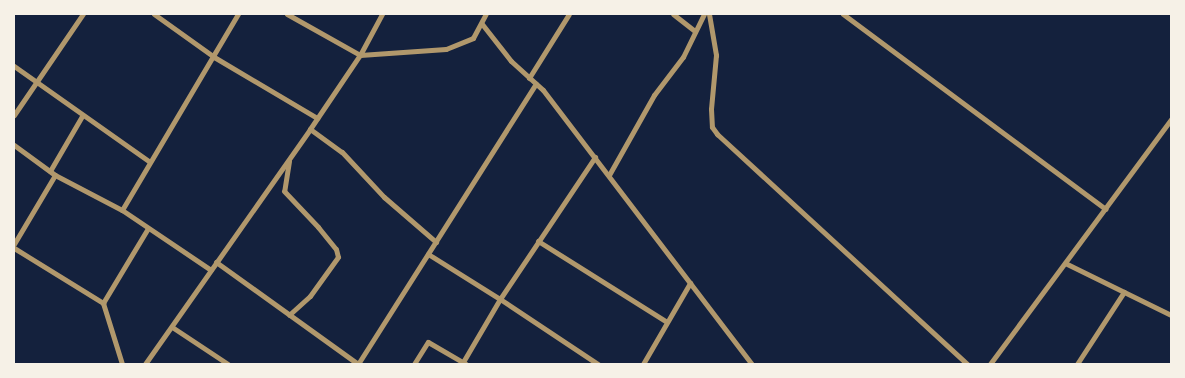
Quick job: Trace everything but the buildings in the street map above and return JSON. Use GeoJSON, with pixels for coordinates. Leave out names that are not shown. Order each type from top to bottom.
{"type":"FeatureCollection","features":[{"type":"Feature","properties":{"kind":"street"},"geometry":{"type":"LineString","coordinates":[[14,115],[83,14]]}},
{"type":"Feature","properties":{"kind":"street"},"geometry":{"type":"LineString","coordinates":[[154,14],[214,57],[317,118]]}},
{"type":"Feature","properties":{"kind":"street"},"geometry":{"type":"LineString","coordinates":[[122,210],[238,14]]}},
{"type":"Feature","properties":{"kind":"street"},"geometry":{"type":"LineString","coordinates":[[287,14],[360,55],[446,49],[473,38],[486,14]]}},
{"type":"Feature","properties":{"kind":"street"},"geometry":{"type":"LineString","coordinates":[[145,364],[310,129],[360,55],[382,14]]}},
{"type":"Feature","properties":{"kind":"street"},"geometry":{"type":"LineString","coordinates":[[529,78],[569,14]]}},
{"type":"Feature","properties":{"kind":"street"},"geometry":{"type":"LineString","coordinates":[[673,14],[696,31]]}},
{"type":"Feature","properties":{"kind":"street"},"geometry":{"type":"LineString","coordinates":[[609,175],[696,31],[704,14]]}},
{"type":"Feature","properties":{"kind":"street"},"geometry":{"type":"LineString","coordinates":[[709,14],[716,55],[712,127],[717,134],[967,364]]}},
{"type":"Feature","properties":{"kind":"street"},"geometry":{"type":"LineString","coordinates":[[843,14],[1106,209]]}},
{"type":"Feature","properties":{"kind":"street"},"geometry":{"type":"LineString","coordinates":[[482,24],[511,61],[536,84],[595,157],[752,364]]}},
{"type":"Feature","properties":{"kind":"street"},"geometry":{"type":"LineString","coordinates":[[14,66],[82,116],[150,162]]}},
{"type":"Feature","properties":{"kind":"street"},"geometry":{"type":"LineString","coordinates":[[216,262],[358,364],[536,84]]}},
{"type":"Feature","properties":{"kind":"street"},"geometry":{"type":"LineString","coordinates":[[14,244],[82,116]]}},
{"type":"Feature","properties":{"kind":"street"},"geometry":{"type":"LineString","coordinates":[[992,364],[1171,119]]}},
{"type":"Feature","properties":{"kind":"street"},"geometry":{"type":"LineString","coordinates":[[310,129],[342,152],[384,197],[436,242]]}},
{"type":"Feature","properties":{"kind":"street"},"geometry":{"type":"LineString","coordinates":[[14,145],[53,173],[122,210],[211,270]]}},
{"type":"Feature","properties":{"kind":"street"},"geometry":{"type":"LineString","coordinates":[[414,364],[428,342],[464,363],[500,299],[595,157]]}},
{"type":"Feature","properties":{"kind":"street"},"geometry":{"type":"LineString","coordinates":[[289,160],[284,191],[318,227],[336,249],[338,257],[310,296],[290,315]]}},
{"type":"Feature","properties":{"kind":"street"},"geometry":{"type":"LineString","coordinates":[[103,302],[148,228]]}},
{"type":"Feature","properties":{"kind":"street"},"geometry":{"type":"LineString","coordinates":[[538,240],[667,322]]}},
{"type":"Feature","properties":{"kind":"street"},"geometry":{"type":"LineString","coordinates":[[14,248],[103,302],[122,364]]}},
{"type":"Feature","properties":{"kind":"street"},"geometry":{"type":"LineString","coordinates":[[428,254],[598,364]]}},
{"type":"Feature","properties":{"kind":"street"},"geometry":{"type":"LineString","coordinates":[[1065,263],[1171,315]]}},
{"type":"Feature","properties":{"kind":"street"},"geometry":{"type":"LineString","coordinates":[[644,364],[690,283]]}},
{"type":"Feature","properties":{"kind":"street"},"geometry":{"type":"LineString","coordinates":[[1077,364],[1124,292]]}},
{"type":"Feature","properties":{"kind":"street"},"geometry":{"type":"LineString","coordinates":[[172,327],[228,364]]}}]}
